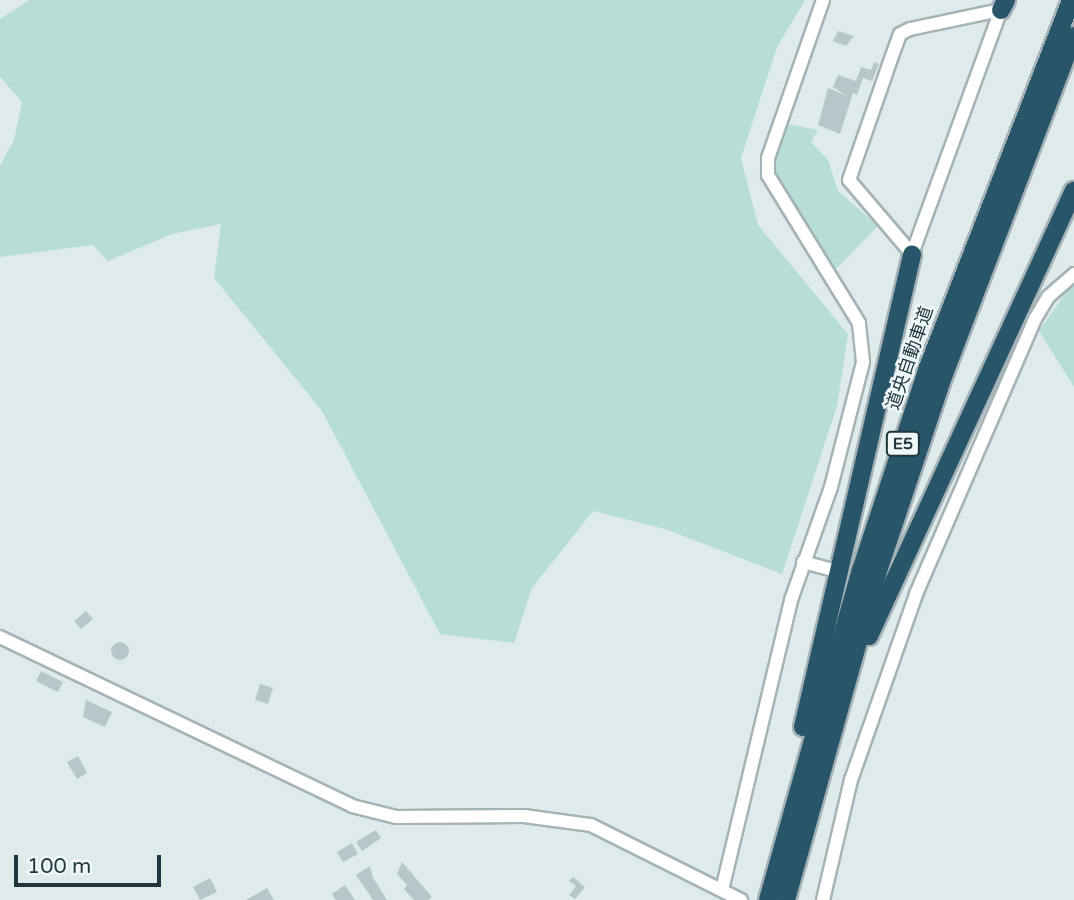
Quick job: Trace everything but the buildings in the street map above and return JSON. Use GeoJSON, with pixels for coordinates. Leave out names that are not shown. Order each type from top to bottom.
{"type":"FeatureCollection","features":[{"type":"Feature","properties":{"kind":"highway","name":"道央自動車道"},"geometry":{"type":"LineString","coordinates":[[768,900],[861,570],[927,370],[1071,0]]}},
{"type":"Feature","properties":{"kind":"highway","name":"E5"},"geometry":{"type":"LineString","coordinates":[[786,900],[829,736],[944,374],[1074,36]]}},
{"type":"Feature","properties":{"kind":"highway"},"geometry":{"type":"LineString","coordinates":[[829,736],[893,577],[1074,191]]}},
{"type":"Feature","properties":{"kind":"highway"},"geometry":{"type":"LineString","coordinates":[[774,875],[912,254]]}},
{"type":"Feature","properties":{"kind":"street"},"geometry":{"type":"LineString","coordinates":[[0,636],[352,806],[397,817],[524,816],[591,825],[731,896],[803,562],[831,488],[865,341],[768,175],[768,158],[823,0]]}},
{"type":"Feature","properties":{"kind":"street"},"geometry":{"type":"LineString","coordinates":[[1003,5],[912,254],[849,180],[900,34],[910,29],[1003,5]]}},
{"type":"Feature","properties":{"kind":"street"},"geometry":{"type":"LineString","coordinates":[[823,900],[851,780],[916,594],[1035,319],[1048,297],[1074,274]]}},
{"type":"Feature","properties":{"kind":"street"},"geometry":{"type":"LineString","coordinates":[[803,562],[830,569]]}},
{"type":"Feature","properties":{"kind":"street"},"geometry":{"type":"LineString","coordinates":[[898,589],[916,594]]}},
{"type":"Feature","properties":{"kind":"green space"},"geometry":{"type":"Polygon","coordinates":[[[29,0],[805,0],[777,47],[741,158],[758,225],[848,334],[837,406],[782,574],[665,529],[593,511],[532,588],[514,643],[440,634],[322,411],[214,278],[221,224],[172,234],[108,261],[93,245],[0,257],[0,166],[14,140],[22,102],[0,77],[0,19],[29,0]]]}},
{"type":"Feature","properties":{"kind":"green space"},"geometry":{"type":"Polygon","coordinates":[[[787,124],[818,130],[811,142],[828,160],[838,191],[878,226],[833,272],[775,181],[774,160],[787,124]]]}},
{"type":"Feature","properties":{"kind":"green space"},"geometry":{"type":"Polygon","coordinates":[[[1074,281],[1074,387],[1039,331],[1074,281]]]}}]}
